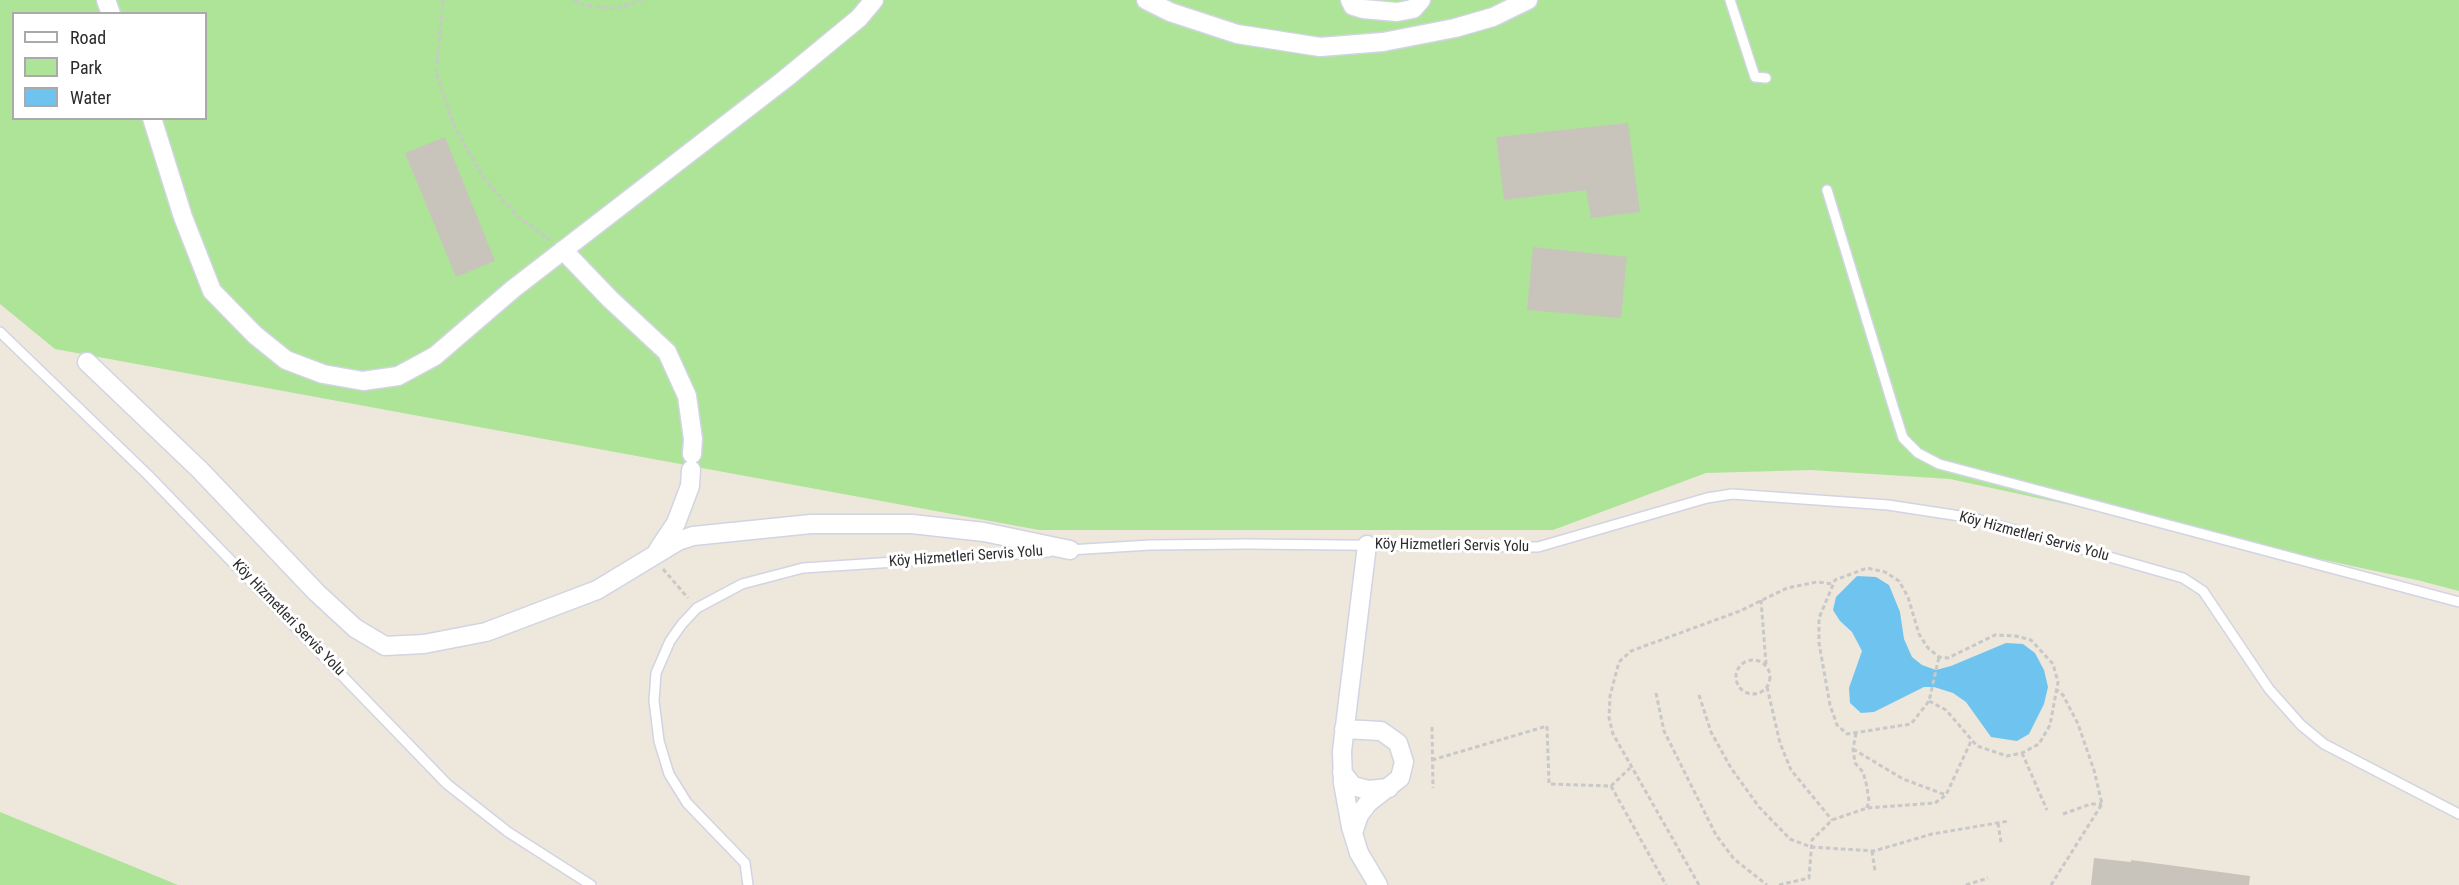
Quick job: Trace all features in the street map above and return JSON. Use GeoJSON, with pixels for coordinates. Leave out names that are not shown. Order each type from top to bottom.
{"type":"FeatureCollection","features":[{"type":"Feature","properties":{"kind":"street"},"geometry":{"type":"LineString","coordinates":[[153,120],[183,217],[212,291],[255,335],[286,360],[323,374],[363,381],[398,376],[435,356],[513,289],[785,79],[859,18],[874,0]]}},
{"type":"Feature","properties":{"kind":"street"},"geometry":{"type":"LineString","coordinates":[[1146,0],[1170,12],[1237,34],[1320,47],[1383,42],[1455,28],[1493,18],[1527,0]]}},
{"type":"Feature","properties":{"kind":"street"},"geometry":{"type":"LineString","coordinates":[[1350,0],[1353,6],[1363,9],[1397,12],[1413,9],[1421,0]]}},
{"type":"Feature","properties":{"kind":"street"},"geometry":{"type":"LineString","coordinates":[[563,250],[610,299],[667,351],[687,396],[693,439],[690,486],[676,523],[655,554]]}},
{"type":"Feature","properties":{"kind":"street"},"geometry":{"type":"LineString","coordinates":[[87,362],[200,470],[316,592],[355,628],[386,646],[424,644],[486,632],[597,590],[655,554],[693,536],[811,524],[912,524],[984,532],[1070,550]]}},
{"type":"Feature","properties":{"kind":"street"},"geometry":{"type":"LineString","coordinates":[[1367,545],[1344,729],[1342,772],[1353,834],[1359,853],[1378,885]]}},
{"type":"Feature","properties":{"kind":"street"},"geometry":{"type":"LineString","coordinates":[[1344,729],[1380,731],[1398,743],[1404,762],[1400,778],[1368,803],[1359,815],[1353,834]]}},
{"type":"Feature","properties":{"kind":"street"},"geometry":{"type":"LineString","coordinates":[[1342,772],[1353,786],[1368,790],[1390,788]]}},
{"type":"Feature","properties":{"kind":"lane"},"geometry":{"type":"LineString","coordinates":[[1730,0],[1755,77],[1766,78]]}},
{"type":"Feature","properties":{"kind":"lane"},"geometry":{"type":"LineString","coordinates":[[1827,190],[1896,416],[1904,438],[1917,453],[1939,464],[2459,602]]}},
{"type":"Feature","properties":{"kind":"lane","name":"Köy Hizmetleri Servis Yolu"},"geometry":{"type":"LineString","coordinates":[[0,332],[156,483],[447,784],[508,832],[591,885]]}},
{"type":"Feature","properties":{"kind":"lane","name":"Köy Hizmetleri Servis Yolu"},"geometry":{"type":"LineString","coordinates":[[748,885],[745,863],[687,803],[669,774],[659,741],[654,701],[657,674],[670,641],[697,608],[742,584],[802,568],[1150,545],[1538,547],[1707,498],[1731,494],[1888,505],[1973,518],[2182,578],[2203,591],[2269,689],[2301,725],[2324,744],[2459,814]]}},
{"type":"Feature","properties":{"kind":"path"},"geometry":{"type":"LineString","coordinates":[[443,0],[436,73],[454,126],[485,180],[518,217],[563,250]]}},
{"type":"Feature","properties":{"kind":"path"},"geometry":{"type":"LineString","coordinates":[[574,0],[583,5],[616,9],[642,0]]}},
{"type":"Feature","properties":{"kind":"path"},"geometry":{"type":"LineString","coordinates":[[655,554],[667,575],[697,608]]}},
{"type":"Feature","properties":{"kind":"path"},"geometry":{"type":"LineString","coordinates":[[1929,701],[1946,710],[1977,746],[2007,756],[2022,753],[2039,744],[2050,725],[2057,690],[2053,664],[2031,640],[1995,635],[1948,658],[1939,657],[1928,648],[1919,634],[1908,597],[1899,581],[1886,572],[1867,568],[1835,580],[1819,618],[1823,675],[1837,725],[1847,734],[1911,724],[1929,701],[1939,657]]}},
{"type":"Feature","properties":{"kind":"path"},"geometry":{"type":"LineString","coordinates":[[1699,885],[1630,768],[1613,734],[1609,718],[1610,696],[1619,662],[1631,651],[1740,611],[1787,588],[1817,582],[1833,584]]}},
{"type":"Feature","properties":{"kind":"path"},"geometry":{"type":"LineString","coordinates":[[1761,600],[1766,664],[1769,675],[1767,687],[1780,743],[1791,770],[1832,820]]}},
{"type":"Feature","properties":{"kind":"path"},"geometry":{"type":"LineString","coordinates":[[1766,664],[1749,660],[1740,666],[1736,678],[1741,688],[1751,694],[1767,687]]}},
{"type":"Feature","properties":{"kind":"path"},"geometry":{"type":"LineString","coordinates":[[2051,885],[2102,804],[2078,724],[2063,695],[2057,690]]}},
{"type":"Feature","properties":{"kind":"path"},"geometry":{"type":"LineString","coordinates":[[1656,693],[1664,731],[1716,836],[1734,859],[1767,885]]}},
{"type":"Feature","properties":{"kind":"path"},"geometry":{"type":"LineString","coordinates":[[1699,695],[1711,732],[1731,768],[1759,807],[1790,839],[1811,847],[1872,851],[1932,834],[2008,821]]}},
{"type":"Feature","properties":{"kind":"path"},"geometry":{"type":"LineString","coordinates":[[1432,760],[1547,726],[1549,784],[1611,786],[1630,768]]}},
{"type":"Feature","properties":{"kind":"path"},"geometry":{"type":"LineString","coordinates":[[1432,727],[1433,788]]}},
{"type":"Feature","properties":{"kind":"path"},"geometry":{"type":"LineString","coordinates":[[1856,733],[1853,748],[1855,764],[1863,772],[1869,801],[1867,808]]}},
{"type":"Feature","properties":{"kind":"path"},"geometry":{"type":"LineString","coordinates":[[1779,885],[1809,878],[1812,840],[1832,820],[1867,808],[1935,803],[1946,795],[1972,739]]}},
{"type":"Feature","properties":{"kind":"path"},"geometry":{"type":"LineString","coordinates":[[1853,748],[1903,779],[1946,795]]}},
{"type":"Feature","properties":{"kind":"path"},"geometry":{"type":"LineString","coordinates":[[2022,753],[2047,810]]}},
{"type":"Feature","properties":{"kind":"path"},"geometry":{"type":"LineString","coordinates":[[1611,786],[1666,885]]}},
{"type":"Feature","properties":{"kind":"path"},"geometry":{"type":"LineString","coordinates":[[2063,814],[2091,804],[2102,804]]}},
{"type":"Feature","properties":{"kind":"path"},"geometry":{"type":"LineString","coordinates":[[1998,823],[2001,842]]}},
{"type":"Feature","properties":{"kind":"path"},"geometry":{"type":"LineString","coordinates":[[1872,851],[1875,870]]}},
{"type":"Feature","properties":{"kind":"path"},"geometry":{"type":"LineString","coordinates":[[1966,885],[1988,878]]}},
{"type":"Feature","properties":{"kind":"green space"},"geometry":{"type":"Polygon","coordinates":[[[0,0],[2459,0],[2459,591],[1950,479],[1811,470],[1706,473],[1553,530],[1039,530],[55,349],[0,304],[0,0]]]}},
{"type":"Feature","properties":{"kind":"green space"},"geometry":{"type":"Polygon","coordinates":[[[0,812],[178,885],[0,885],[0,812]]]}},
{"type":"Feature","properties":{"kind":"water"},"geometry":{"type":"Polygon","coordinates":[[[1857,576],[1876,577],[1889,585],[1900,612],[1904,639],[1912,657],[1922,665],[1936,670],[2006,643],[2023,644],[2035,653],[2044,670],[2048,687],[2044,704],[2029,734],[2017,741],[1991,737],[1966,702],[1953,693],[1934,687],[1924,687],[1874,712],[1861,713],[1850,703],[1849,688],[1862,651],[1852,632],[1840,621],[1833,610],[1836,597],[1857,576]]]}},
{"type":"Feature","properties":{"kind":"building"},"geometry":{"type":"Polygon","coordinates":[[[1628,123],[1640,212],[1591,218],[1586,190],[1504,200],[1496,137],[1628,123]]]}},
{"type":"Feature","properties":{"kind":"building"},"geometry":{"type":"Polygon","coordinates":[[[445,137],[495,261],[456,277],[405,153],[445,137]]]}},
{"type":"Feature","properties":{"kind":"building"},"geometry":{"type":"Polygon","coordinates":[[[1533,247],[1627,257],[1621,318],[1527,310],[1533,247]]]}},
{"type":"Feature","properties":{"kind":"building"},"geometry":{"type":"Polygon","coordinates":[[[2094,858],[2131,862],[2131,860],[2250,876],[2249,885],[2091,885],[2094,858]]]}}]}
